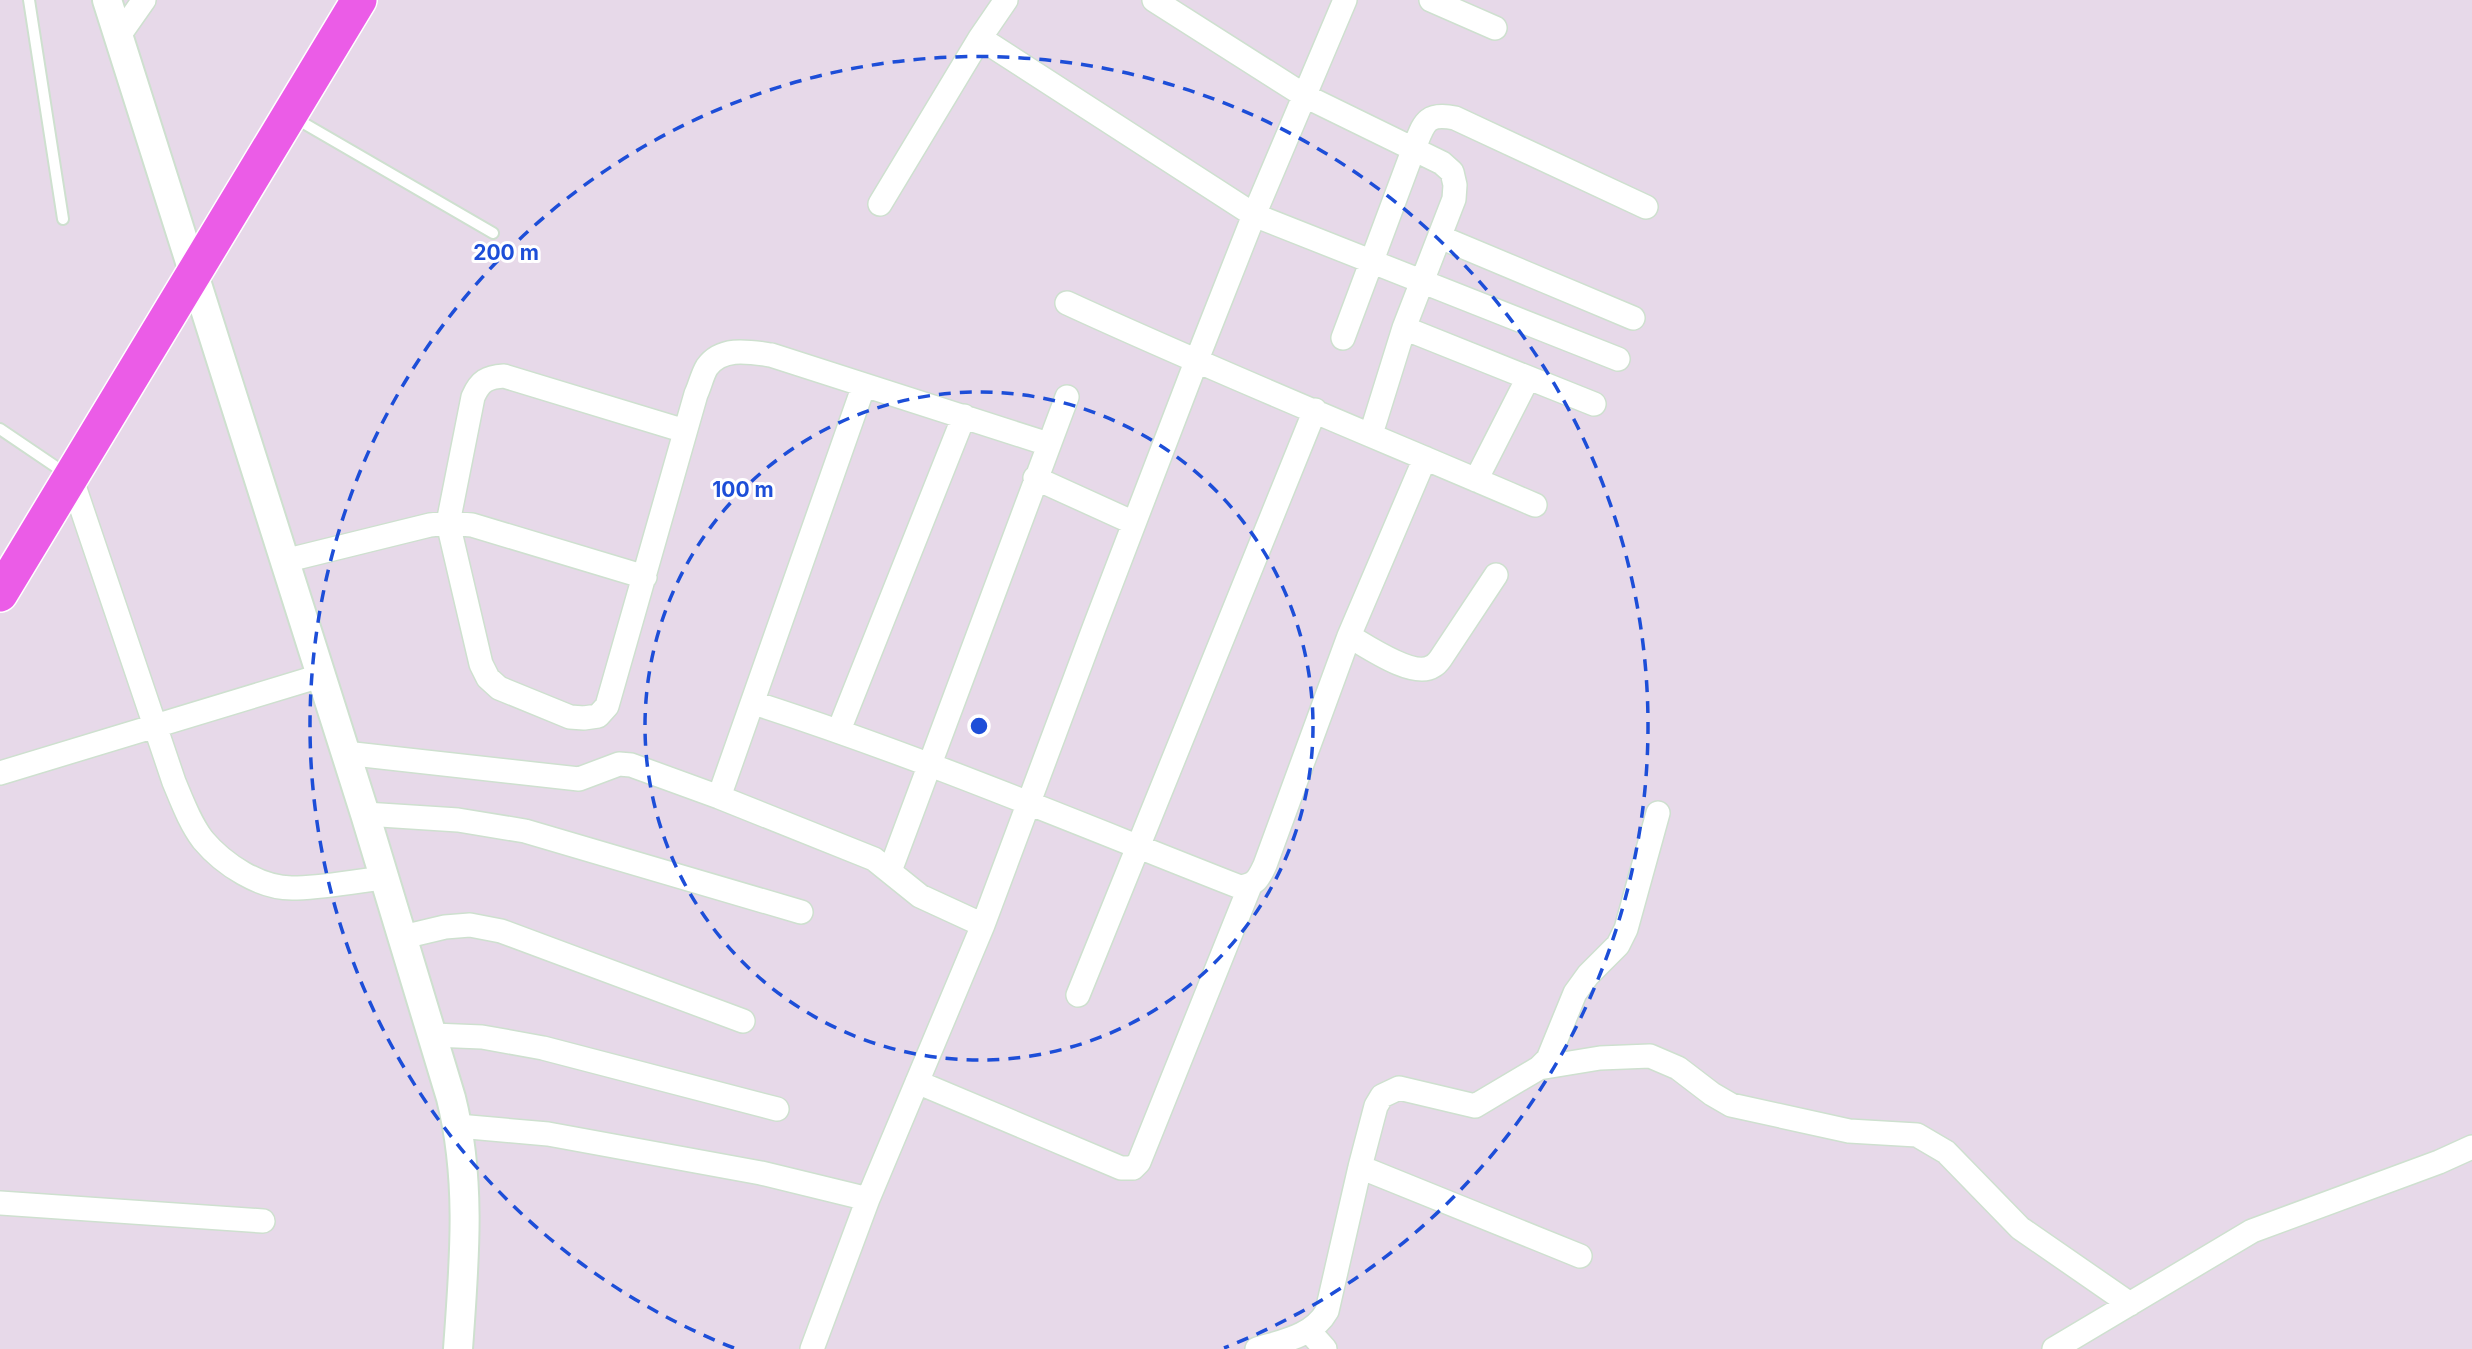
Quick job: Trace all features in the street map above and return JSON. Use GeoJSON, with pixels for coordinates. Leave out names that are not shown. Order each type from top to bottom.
{"type":"FeatureCollection","features":[{"type":"Feature","properties":{"kind":"main road"},"geometry":{"type":"LineString","coordinates":[[0,594],[359,0]]}},
{"type":"Feature","properties":{"kind":"street"},"geometry":{"type":"LineString","coordinates":[[107,0],[365,814],[458,1126],[463,1164],[466,1234],[458,1349]]}},
{"type":"Feature","properties":{"kind":"street"},"geometry":{"type":"LineString","coordinates":[[118,37],[144,0]]}},
{"type":"Feature","properties":{"kind":"street"},"geometry":{"type":"LineString","coordinates":[[880,204],[980,38],[1006,0]]}},
{"type":"Feature","properties":{"kind":"street"},"geometry":{"type":"LineString","coordinates":[[1154,0],[1305,96],[1414,148],[1442,163],[1452,172],[1454,199],[1404,328],[1371,434]]}},
{"type":"Feature","properties":{"kind":"street"},"geometry":{"type":"LineString","coordinates":[[812,1349],[868,1199],[984,925],[1134,523],[1254,215],[1345,0]]}},
{"type":"Feature","properties":{"kind":"street"},"geometry":{"type":"LineString","coordinates":[[1431,0],[1495,28]]}},
{"type":"Feature","properties":{"kind":"street"},"geometry":{"type":"LineString","coordinates":[[980,38],[1254,215],[1618,359]]}},
{"type":"Feature","properties":{"kind":"street"},"geometry":{"type":"LineString","coordinates":[[1343,338],[1414,148],[1424,125],[1431,118],[1455,118],[1646,207]]}},
{"type":"Feature","properties":{"kind":"street"},"geometry":{"type":"LineString","coordinates":[[1440,237],[1633,318]]}},
{"type":"Feature","properties":{"kind":"street"},"geometry":{"type":"LineString","coordinates":[[1067,303],[1196,362],[1535,505]]}},
{"type":"Feature","properties":{"kind":"street"},"geometry":{"type":"LineString","coordinates":[[1404,328],[1594,404]]}},
{"type":"Feature","properties":{"kind":"street"},"geometry":{"type":"LineString","coordinates":[[685,431],[504,376],[490,377],[479,384],[473,397],[448,523],[476,651],[488,678],[512,695],[570,717],[598,716],[607,706],[696,394],[708,367],[723,355],[744,351],[771,355],[1048,444]]}},
{"type":"Feature","properties":{"kind":"street"},"geometry":{"type":"LineString","coordinates":[[1476,480],[1528,378]]}},
{"type":"Feature","properties":{"kind":"street"},"geometry":{"type":"LineString","coordinates":[[719,797],[864,385]]}},
{"type":"Feature","properties":{"kind":"street"},"geometry":{"type":"LineString","coordinates":[[890,871],[1067,397]]}},
{"type":"Feature","properties":{"kind":"street"},"geometry":{"type":"LineString","coordinates":[[1078,995],[1314,410]]}},
{"type":"Feature","properties":{"kind":"street"},"geometry":{"type":"LineString","coordinates":[[839,730],[964,416]]}},
{"type":"Feature","properties":{"kind":"street"},"geometry":{"type":"LineString","coordinates":[[754,703],[929,763],[1240,887],[1250,886],[1258,880],[1265,865],[1349,636],[1425,457]]}},
{"type":"Feature","properties":{"kind":"street"},"geometry":{"type":"LineString","coordinates":[[71,477],[156,727],[187,812],[203,840],[246,874],[269,885],[292,888],[384,878]]}},
{"type":"Feature","properties":{"kind":"street"},"geometry":{"type":"LineString","coordinates":[[1035,478],[1134,523]]}},
{"type":"Feature","properties":{"kind":"street"},"geometry":{"type":"LineString","coordinates":[[284,561],[430,525],[448,523],[472,525],[645,577]]}},
{"type":"Feature","properties":{"kind":"street"},"geometry":{"type":"LineString","coordinates":[[1349,636],[1404,666],[1420,670],[1433,667],[1496,575]]}},
{"type":"Feature","properties":{"kind":"street"},"geometry":{"type":"LineString","coordinates":[[0,773],[320,676]]}},
{"type":"Feature","properties":{"kind":"street"},"geometry":{"type":"LineString","coordinates":[[345,753],[579,779],[619,764],[631,765],[874,859],[920,896],[984,925]]}},
{"type":"Feature","properties":{"kind":"street"},"geometry":{"type":"LineString","coordinates":[[1257,1349],[1309,1331],[1320,1322],[1326,1311],[1360,1167],[1376,1107],[1382,1096],[1399,1088],[1475,1105],[1539,1069],[1548,1059],[1575,993],[1588,975],[1618,945],[1626,929],[1658,813]]}},
{"type":"Feature","properties":{"kind":"street"},"geometry":{"type":"LineString","coordinates":[[365,814],[458,820],[525,831],[800,912]]}},
{"type":"Feature","properties":{"kind":"street"},"geometry":{"type":"LineString","coordinates":[[917,1082],[1121,1168],[1133,1168],[1139,1162],[1250,886]]}},
{"type":"Feature","properties":{"kind":"street"},"geometry":{"type":"LineString","coordinates":[[402,937],[445,927],[470,925],[501,932],[743,1021]]}},
{"type":"Feature","properties":{"kind":"street"},"geometry":{"type":"LineString","coordinates":[[433,1035],[482,1038],[543,1048],[777,1109]]}},
{"type":"Feature","properties":{"kind":"street"},"geometry":{"type":"LineString","coordinates":[[1539,1069],[1600,1058],[1650,1056],[1678,1068],[1731,1105],[1849,1131],[1917,1135],[1945,1152],[2020,1228],[2130,1304]]}},
{"type":"Feature","properties":{"kind":"street"},"geometry":{"type":"LineString","coordinates":[[458,1126],[548,1134],[761,1173],[868,1199]]}},
{"type":"Feature","properties":{"kind":"street"},"geometry":{"type":"LineString","coordinates":[[2054,1349],[2252,1231],[2439,1162],[2472,1147]]}},
{"type":"Feature","properties":{"kind":"street"},"geometry":{"type":"LineString","coordinates":[[1360,1167],[1580,1256]]}},
{"type":"Feature","properties":{"kind":"street"},"geometry":{"type":"LineString","coordinates":[[0,1203],[263,1221]]}},
{"type":"Feature","properties":{"kind":"street"},"geometry":{"type":"LineString","coordinates":[[1309,1331],[1325,1349]]}},
{"type":"Feature","properties":{"kind":"lane"},"geometry":{"type":"LineString","coordinates":[[29,0],[63,219]]}},
{"type":"Feature","properties":{"kind":"lane"},"geometry":{"type":"LineString","coordinates":[[291,115],[494,233]]}},
{"type":"Feature","properties":{"kind":"lane"},"geometry":{"type":"LineString","coordinates":[[0,429],[71,477]]}}]}
